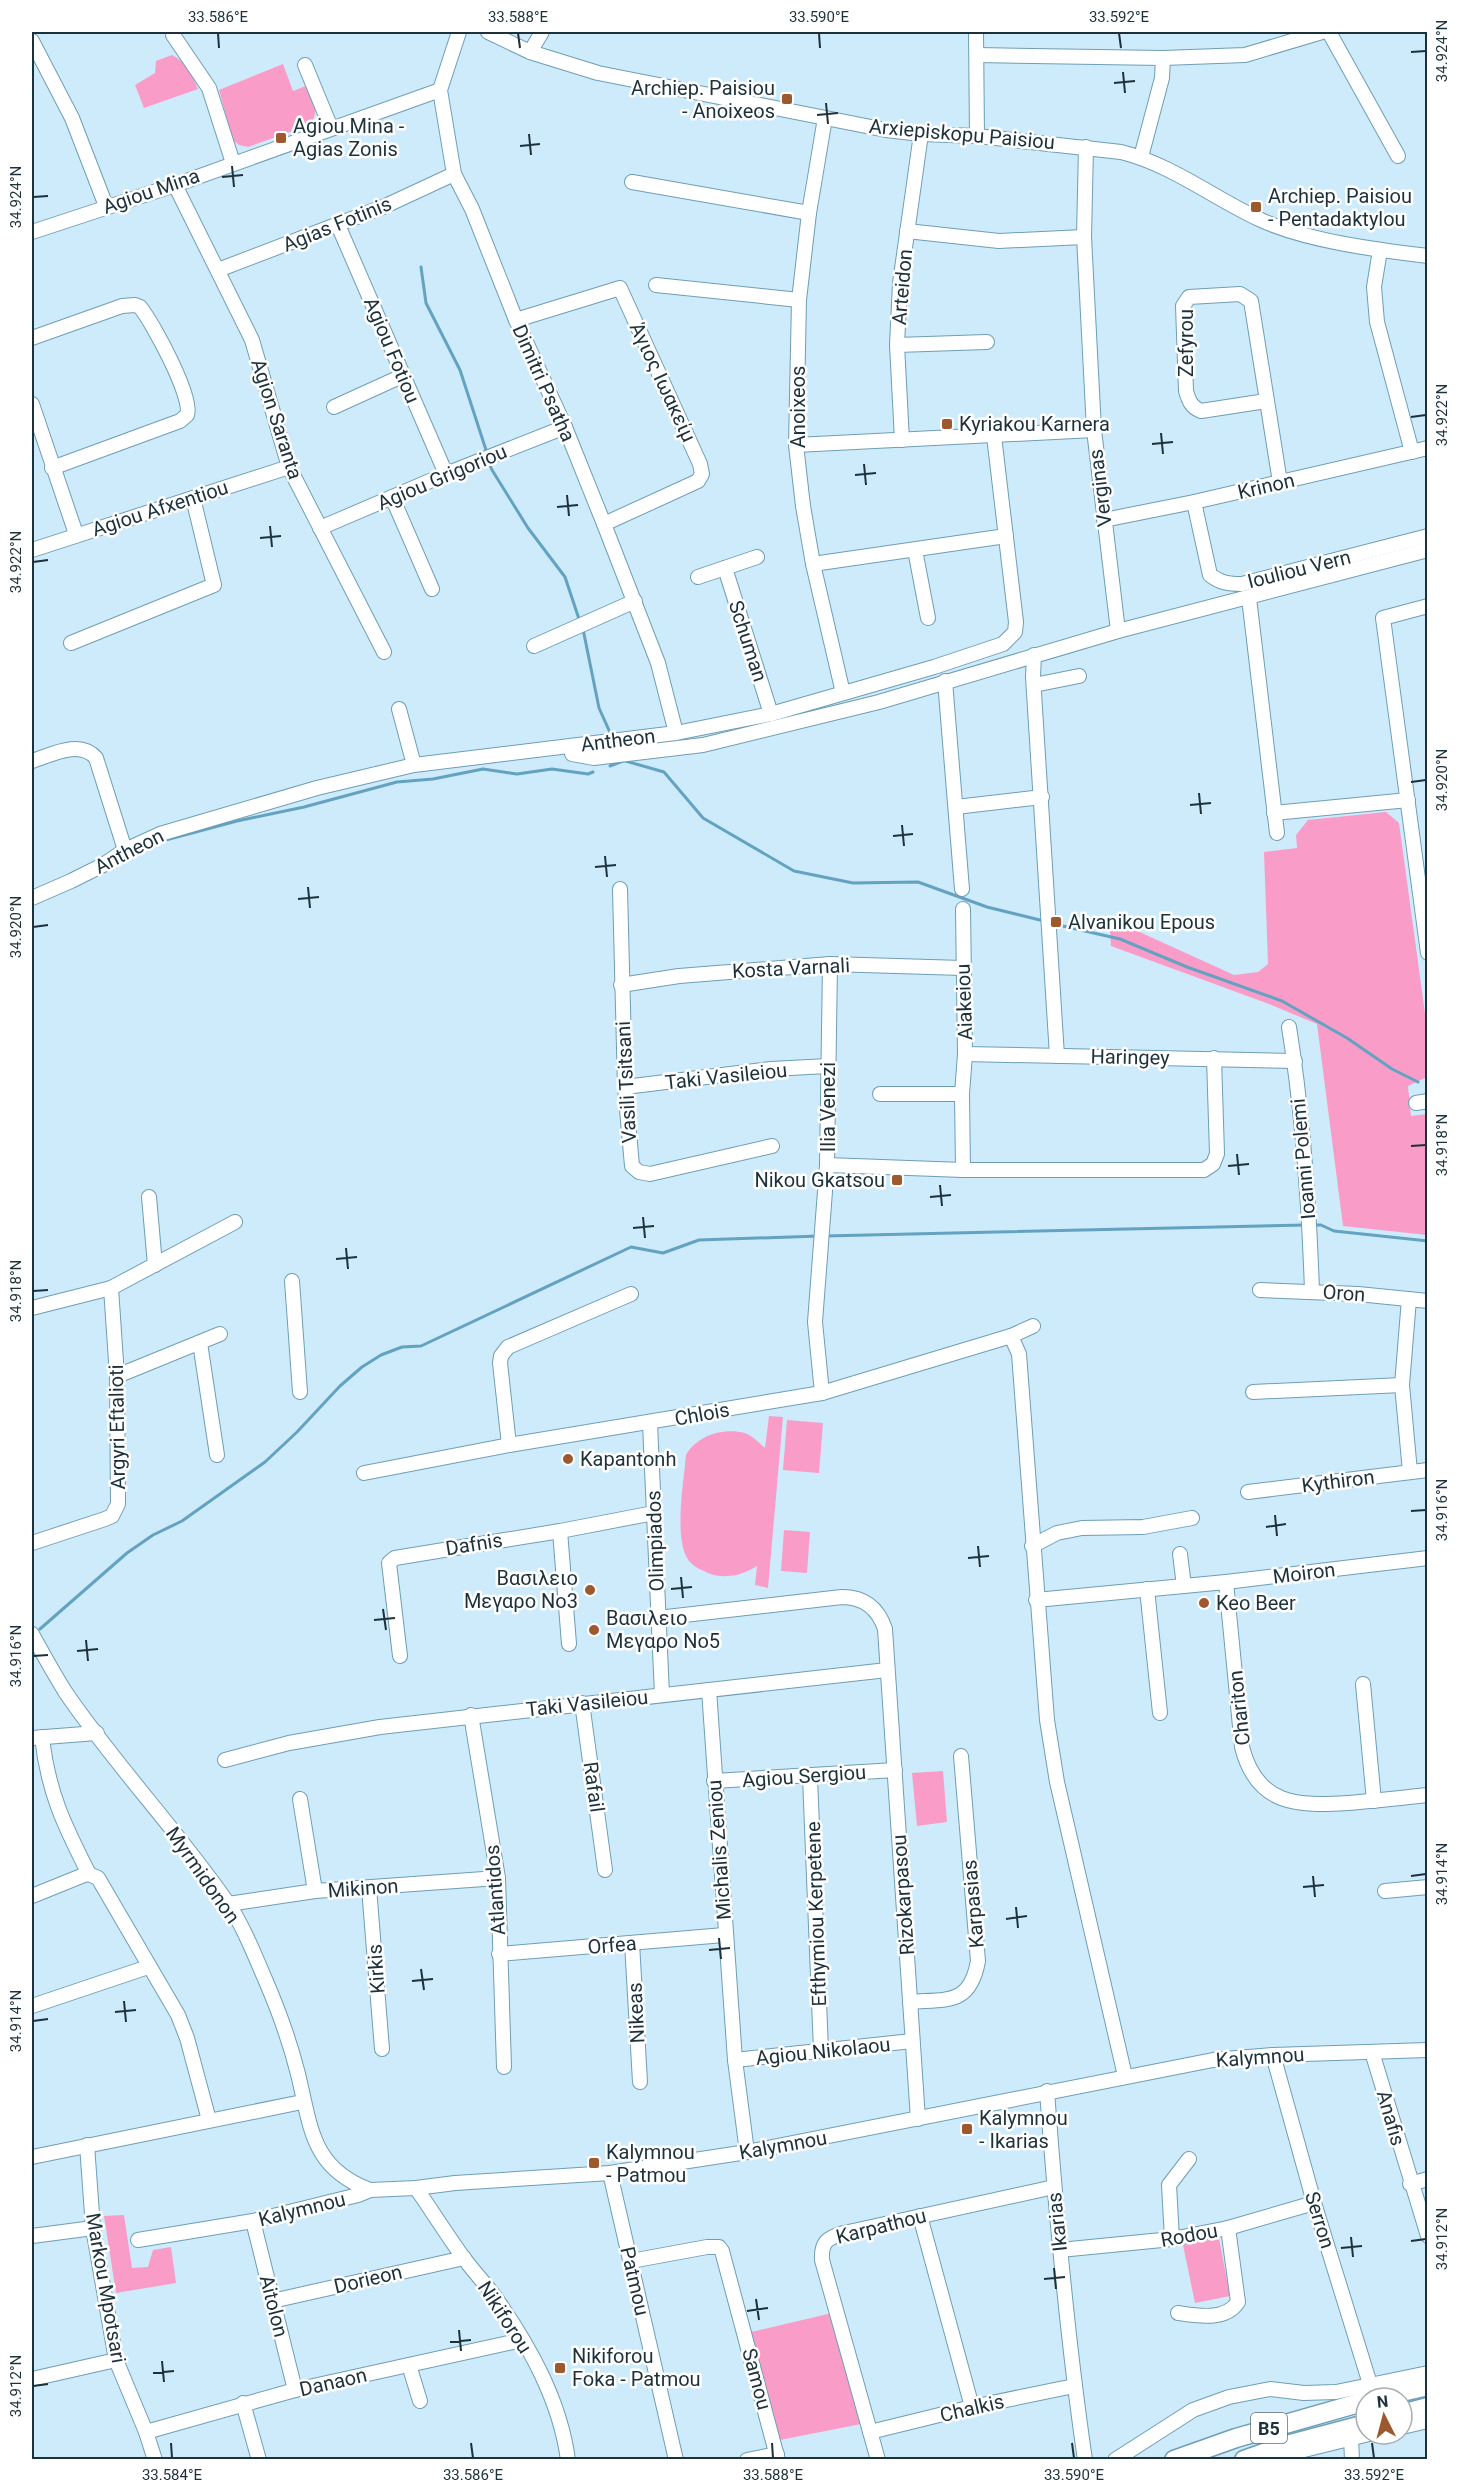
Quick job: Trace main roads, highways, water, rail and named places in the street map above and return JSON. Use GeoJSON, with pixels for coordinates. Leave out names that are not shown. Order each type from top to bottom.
{"type":"FeatureCollection","features":[{"type":"Feature","properties":{"kind":"main road","name":"B5"},"geometry":{"type":"LineString","coordinates":[[1174,2460],[1354,2400]]}},
{"type":"Feature","properties":{"kind":"main road","name":"B5"},"geometry":{"type":"LineString","coordinates":[[1244,2460],[1283,2446],[1354,2427]]}},
{"type":"Feature","properties":{"kind":"waterway"},"geometry":{"type":"LineString","coordinates":[[421,267],[426,303],[460,370],[487,453]]}},
{"type":"Feature","properties":{"kind":"waterway"},"geometry":{"type":"LineString","coordinates":[[489,463],[528,528],[565,577],[580,622]]}},
{"type":"Feature","properties":{"kind":"waterway"},"geometry":{"type":"LineString","coordinates":[[583,629],[599,708],[612,737]]}},
{"type":"Feature","properties":{"kind":"waterway"},"geometry":{"type":"LineString","coordinates":[[622,760],[664,772],[703,818],[794,871],[853,883],[918,882],[987,907],[1044,921]]}},
{"type":"Feature","properties":{"kind":"waterway"},"geometry":{"type":"LineString","coordinates":[[610,766],[623,761]]}},
{"type":"Feature","properties":{"kind":"waterway"},"geometry":{"type":"LineString","coordinates":[[115,865],[162,841],[397,782],[433,779],[483,769],[517,774],[552,769],[588,774],[593,772]]}},
{"type":"Feature","properties":{"kind":"waterway"},"geometry":{"type":"LineString","coordinates":[[1054,924],[1120,939],[1187,967],[1282,1001],[1347,1038],[1392,1069],[1418,1082]]}},
{"type":"Feature","properties":{"kind":"waterway"},"geometry":{"type":"LineString","coordinates":[[825,1236],[1305,1225]]}},
{"type":"Feature","properties":{"kind":"waterway"},"geometry":{"type":"LineString","coordinates":[[1314,1225],[1321,1225],[1334,1231],[1428,1241]]}},
{"type":"Feature","properties":{"kind":"waterway"},"geometry":{"type":"LineString","coordinates":[[40,1629],[127,1553],[153,1535],[182,1521],[265,1462],[340,1386],[362,1367],[381,1355],[402,1347],[421,1346],[631,1247],[663,1253],[699,1240],[819,1236]]}},
{"type":"Feature","properties":{"kind":"place","name":"Archiep. Paisiou - Anoixeos"},"geometry":{"type":"Point","coordinates":[787,99]}},
{"type":"Feature","properties":{"kind":"place","name":"Agiou Mina - Agias Zonis"},"geometry":{"type":"Point","coordinates":[281,138]}},
{"type":"Feature","properties":{"kind":"place","name":"Archiep. Paisiou - Pentadaktylou"},"geometry":{"type":"Point","coordinates":[1256,207]}},
{"type":"Feature","properties":{"kind":"place","name":"Kyriakou Karnera"},"geometry":{"type":"Point","coordinates":[947,424]}},
{"type":"Feature","properties":{"kind":"place","name":"Alvanikou Epous"},"geometry":{"type":"Point","coordinates":[1056,922]}},
{"type":"Feature","properties":{"kind":"place","name":"Nikou Gkatsou"},"geometry":{"type":"Point","coordinates":[897,1180]}},
{"type":"Feature","properties":{"kind":"place","name":"Kapantonh"},"geometry":{"type":"Point","coordinates":[568,1459]}},
{"type":"Feature","properties":{"kind":"place","name":"Βασιλειο Μεγαρο Νο3"},"geometry":{"type":"Point","coordinates":[590,1590]}},
{"type":"Feature","properties":{"kind":"place","name":"Keo Beer"},"geometry":{"type":"Point","coordinates":[1204,1603]}},
{"type":"Feature","properties":{"kind":"place","name":"Βασιλειο Μεγαρο Νο5"},"geometry":{"type":"Point","coordinates":[594,1630]}},
{"type":"Feature","properties":{"kind":"place","name":"Kalymnou - Ikarias"},"geometry":{"type":"Point","coordinates":[967,2129]}},
{"type":"Feature","properties":{"kind":"place","name":"Kalymnou - Patmou"},"geometry":{"type":"Point","coordinates":[594,2163]}},
{"type":"Feature","properties":{"kind":"place","name":"Nikiforou Foka - Patmou"},"geometry":{"type":"Point","coordinates":[560,2368]}}]}
